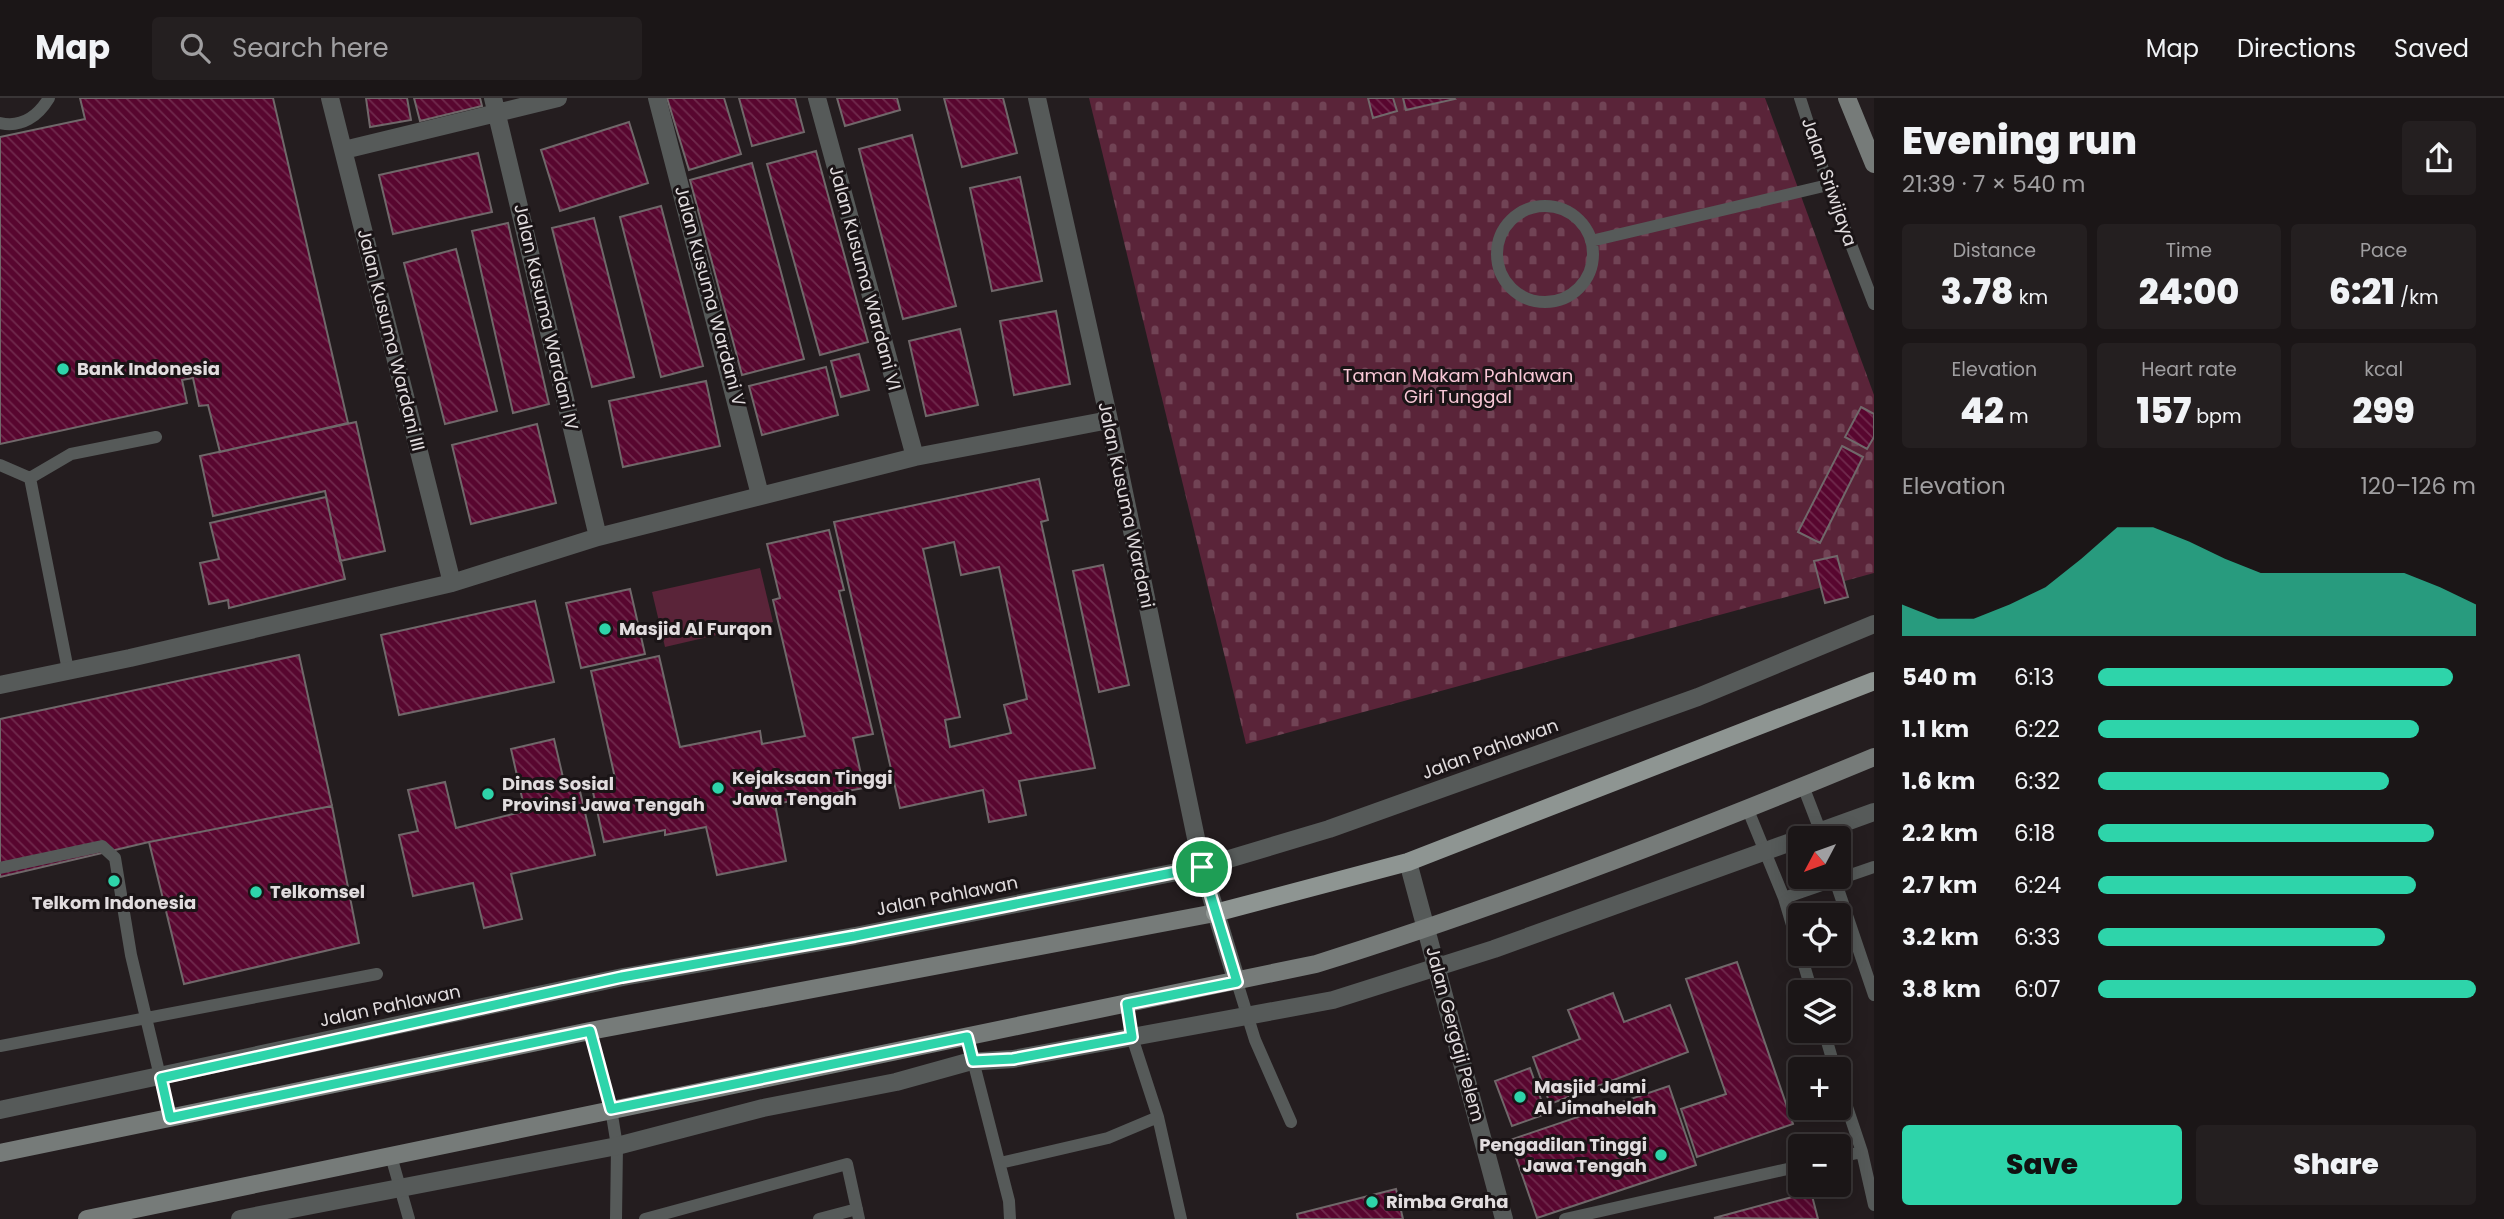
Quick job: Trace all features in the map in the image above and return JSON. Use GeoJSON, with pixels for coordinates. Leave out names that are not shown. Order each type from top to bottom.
{"type":"FeatureCollection","features":[{"type":"Feature","properties":{"kind":"main road"},"geometry":{"type":"LineString","coordinates":[[1847,98],[1874,164]]}},
{"type":"Feature","properties":{"kind":"main road"},"geometry":{"type":"LineString","coordinates":[[0,1153],[590,1031],[1215,913],[1408,862],[1874,681]]}},
{"type":"Feature","properties":{"kind":"main road"},"geometry":{"type":"LineString","coordinates":[[87,1219],[1316,964],[1428,929],[1748,810],[1874,757]]}},
{"type":"Feature","properties":{"kind":"main road"},"geometry":{"type":"LineString","coordinates":[[1853,766],[1874,766]]}},
{"type":"Feature","properties":{"kind":"street","name":"Jalan Kusuma Wardani III"},"geometry":{"type":"LineString","coordinates":[[330,98],[452,583]]}},
{"type":"Feature","properties":{"kind":"street"},"geometry":{"type":"LineString","coordinates":[[344,150],[495,106],[558,98]]}},
{"type":"Feature","properties":{"kind":"street","name":"Jalan Kusuma Wardani V"},"geometry":{"type":"LineString","coordinates":[[657,98],[760,495]]}},
{"type":"Feature","properties":{"kind":"street","name":"Jalan Kusuma Wardani VI"},"geometry":{"type":"LineString","coordinates":[[817,98],[915,457]]}},
{"type":"Feature","properties":{"kind":"street","name":"Jalan Kusuma Wardani"},"geometry":{"type":"LineString","coordinates":[[1037,98],[1109,421],[1202,867],[1215,913]]}},
{"type":"Feature","properties":{"kind":"street","name":"Jalan Kusuma Wardani IV"},"geometry":{"type":"LineString","coordinates":[[495,106],[598,537]]}},
{"type":"Feature","properties":{"kind":"street"},"geometry":{"type":"LineString","coordinates":[[0,685],[452,583],[598,537],[915,457],[1109,421]]}},
{"type":"Feature","properties":{"kind":"street","name":"Jalan Pahlawan"},"geometry":{"type":"LineString","coordinates":[[0,1110],[161,1078],[622,977],[855,936],[1202,867],[1329,829],[1698,697],[1874,624]]}},
{"type":"Feature","properties":{"kind":"street"},"geometry":{"type":"LineString","coordinates":[[1841,826],[1874,812]]}},
{"type":"Feature","properties":{"kind":"street"},"geometry":{"type":"LineString","coordinates":[[240,1219],[617,1146],[763,1108],[884,1085],[973,1061],[1013,1059],[1333,1000],[1494,949],[1762,850],[1788,843]]}},
{"type":"Feature","properties":{"kind":"street"},"geometry":{"type":"LineString","coordinates":[[1408,862],[1428,929]]}},
{"type":"Feature","properties":{"kind":"street"},"geometry":{"type":"LineString","coordinates":[[1215,913],[1237,982]]}},
{"type":"Feature","properties":{"kind":"street","name":"Jalan Gergaji Pelem"},"geometry":{"type":"LineString","coordinates":[[1428,929],[1504,1219]]}},
{"type":"Feature","properties":{"kind":"lane"},"geometry":{"type":"LineString","coordinates":[[0,123],[19,123],[32,118],[49,98]]}},
{"type":"Feature","properties":{"kind":"lane","name":"Jalan Sriwijaya"},"geometry":{"type":"LineString","coordinates":[[1800,98],[1828,186],[1874,304]]}},
{"type":"Feature","properties":{"kind":"lane"},"geometry":{"type":"LineString","coordinates":[[1591,241],[1828,186]]}},
{"type":"Feature","properties":{"kind":"lane"},"geometry":{"type":"LineString","coordinates":[[1551,207],[1573,215],[1584,226],[1591,241],[1593,256],[1590,272],[1582,286],[1570,296],[1555,302],[1539,302],[1511,289],[1497,260],[1497,244],[1503,229],[1514,217],[1527,209],[1551,207]]}},
{"type":"Feature","properties":{"kind":"lane"},"geometry":{"type":"LineString","coordinates":[[30,478],[71,454],[156,437]]}},
{"type":"Feature","properties":{"kind":"lane"},"geometry":{"type":"LineString","coordinates":[[0,465],[30,478]]}},
{"type":"Feature","properties":{"kind":"lane"},"geometry":{"type":"LineString","coordinates":[[30,478],[68,670]]}},
{"type":"Feature","properties":{"kind":"lane"},"geometry":{"type":"LineString","coordinates":[[1803,786],[1819,826]]}},
{"type":"Feature","properties":{"kind":"lane"},"geometry":{"type":"LineString","coordinates":[[1748,810],[1762,850],[1784,898],[1808,980]]}},
{"type":"Feature","properties":{"kind":"lane"},"geometry":{"type":"LineString","coordinates":[[0,868],[102,846],[115,858],[131,955],[170,1118]]}},
{"type":"Feature","properties":{"kind":"lane"},"geometry":{"type":"LineString","coordinates":[[1852,874],[1874,867]]}},
{"type":"Feature","properties":{"kind":"lane"},"geometry":{"type":"LineString","coordinates":[[1784,898],[1810,889]]}},
{"type":"Feature","properties":{"kind":"lane"},"geometry":{"type":"LineString","coordinates":[[1838,889],[1874,995]]}},
{"type":"Feature","properties":{"kind":"lane"},"geometry":{"type":"LineString","coordinates":[[0,1046],[377,974]]}},
{"type":"Feature","properties":{"kind":"lane"},"geometry":{"type":"LineString","coordinates":[[1237,982],[1255,1040],[1291,1122]]}},
{"type":"Feature","properties":{"kind":"lane"},"geometry":{"type":"LineString","coordinates":[[1127,1004],[1132,1037],[1158,1117],[1181,1219]]}},
{"type":"Feature","properties":{"kind":"lane"},"geometry":{"type":"LineString","coordinates":[[590,1031],[611,1109],[617,1146],[616,1219]]}},
{"type":"Feature","properties":{"kind":"lane"},"geometry":{"type":"LineString","coordinates":[[967,1037],[1009,1201],[1010,1219]]}},
{"type":"Feature","properties":{"kind":"lane"},"geometry":{"type":"LineString","coordinates":[[999,1163],[1108,1138],[1158,1117]]}},
{"type":"Feature","properties":{"kind":"lane"},"geometry":{"type":"LineString","coordinates":[[1851,1119],[1862,1152],[1874,1205]]}},
{"type":"Feature","properties":{"kind":"lane"},"geometry":{"type":"LineString","coordinates":[[1851,1154],[1862,1152]]}},
{"type":"Feature","properties":{"kind":"lane"},"geometry":{"type":"LineString","coordinates":[[391,1156],[409,1219]]}},
{"type":"Feature","properties":{"kind":"lane"},"geometry":{"type":"LineString","coordinates":[[645,1219],[847,1164],[858,1214],[818,1219]]}},
{"type":"Feature","properties":{"kind":"lane"},"geometry":{"type":"LineString","coordinates":[[1565,1219],[1788,1169]]}},
{"type":"Feature","properties":{"kind":"green space","name":"Taman Makam Pahlawan Giri Tunggal"},"geometry":{"type":"Polygon","coordinates":[[[1089,98],[1765,98],[1874,395],[1874,573],[1246,744],[1089,98]]]}},
{"type":"Feature","properties":{"kind":"green space"},"geometry":{"type":"Polygon","coordinates":[[[760,568],[773,622],[665,647],[652,592],[760,568]]]}},
{"type":"Feature","properties":{"kind":"building"},"geometry":{"type":"Polygon","coordinates":[[[80,98],[273,98],[348,423],[220,452],[208,405],[199,406],[193,378],[182,380],[187,403],[0,444],[0,137],[85,119],[80,98]]]}},
{"type":"Feature","properties":{"kind":"building"},"geometry":{"type":"Polygon","coordinates":[[[366,98],[407,98],[411,120],[370,127],[366,98]]]}},
{"type":"Feature","properties":{"kind":"building"},"geometry":{"type":"Polygon","coordinates":[[[414,98],[480,98],[482,106],[420,121],[414,98]]]}},
{"type":"Feature","properties":{"kind":"building"},"geometry":{"type":"Polygon","coordinates":[[[667,98],[724,98],[741,154],[689,170],[667,98]]]}},
{"type":"Feature","properties":{"kind":"building"},"geometry":{"type":"Polygon","coordinates":[[[739,98],[795,98],[804,132],[752,146],[739,98]]]}},
{"type":"Feature","properties":{"kind":"building"},"geometry":{"type":"Polygon","coordinates":[[[837,98],[897,98],[900,110],[845,126],[837,98]]]}},
{"type":"Feature","properties":{"kind":"building"},"geometry":{"type":"Polygon","coordinates":[[[944,98],[1003,98],[1017,153],[962,167],[944,98]]]}},
{"type":"Feature","properties":{"kind":"building"},"geometry":{"type":"Polygon","coordinates":[[[1368,98],[1393,98],[1397,111],[1373,118],[1368,98]]]}},
{"type":"Feature","properties":{"kind":"building"},"geometry":{"type":"Polygon","coordinates":[[[1403,98],[1454,98],[1455,99],[1406,110],[1403,98]]]}},
{"type":"Feature","properties":{"kind":"building"},"geometry":{"type":"Polygon","coordinates":[[[629,122],[648,183],[560,211],[541,150],[629,122]]]}},
{"type":"Feature","properties":{"kind":"building"},"geometry":{"type":"Polygon","coordinates":[[[912,135],[956,306],[903,319],[859,149],[912,135]]]}},
{"type":"Feature","properties":{"kind":"building"},"geometry":{"type":"Polygon","coordinates":[[[816,151],[868,342],[820,355],[767,164],[816,151]]]}},
{"type":"Feature","properties":{"kind":"building"},"geometry":{"type":"Polygon","coordinates":[[[478,153],[492,212],[393,234],[379,175],[478,153]]]}},
{"type":"Feature","properties":{"kind":"building"},"geometry":{"type":"Polygon","coordinates":[[[752,163],[804,359],[742,375],[690,180],[752,163]]]}},
{"type":"Feature","properties":{"kind":"building"},"geometry":{"type":"Polygon","coordinates":[[[1020,177],[1042,281],[992,291],[970,188],[1020,177]]]}},
{"type":"Feature","properties":{"kind":"building"},"geometry":{"type":"Polygon","coordinates":[[[661,206],[703,366],[661,377],[620,217],[661,206]]]}},
{"type":"Feature","properties":{"kind":"building"},"geometry":{"type":"Polygon","coordinates":[[[594,218],[634,377],[592,387],[552,228],[594,218]]]}},
{"type":"Feature","properties":{"kind":"building"},"geometry":{"type":"Polygon","coordinates":[[[508,223],[549,404],[513,413],[472,231],[508,223]]]}},
{"type":"Feature","properties":{"kind":"building"},"geometry":{"type":"Polygon","coordinates":[[[456,249],[497,411],[445,424],[404,263],[456,249]]]}},
{"type":"Feature","properties":{"kind":"building"},"geometry":{"type":"Polygon","coordinates":[[[1056,311],[1070,384],[1014,395],[1000,321],[1056,311]]]}},
{"type":"Feature","properties":{"kind":"building"},"geometry":{"type":"Polygon","coordinates":[[[960,329],[978,405],[926,416],[909,341],[960,329]]]}},
{"type":"Feature","properties":{"kind":"building"},"geometry":{"type":"Polygon","coordinates":[[[859,354],[869,390],[841,397],[831,361],[859,354]]]}},
{"type":"Feature","properties":{"kind":"building"},"geometry":{"type":"Polygon","coordinates":[[[826,367],[838,415],[762,435],[749,386],[826,367]]]}},
{"type":"Feature","properties":{"kind":"building"},"geometry":{"type":"Polygon","coordinates":[[[706,381],[720,446],[623,467],[609,401],[706,381]]]}},
{"type":"Feature","properties":{"kind":"building"},"geometry":{"type":"Polygon","coordinates":[[[1861,407],[1874,414],[1874,437],[1867,449],[1845,437],[1861,407]]]}},
{"type":"Feature","properties":{"kind":"building"},"geometry":{"type":"Polygon","coordinates":[[[356,422],[385,551],[340,561],[325,491],[213,516],[200,456],[356,422]]]}},
{"type":"Feature","properties":{"kind":"building"},"geometry":{"type":"Polygon","coordinates":[[[537,424],[556,503],[471,524],[452,445],[537,424]]]}},
{"type":"Feature","properties":{"kind":"building"},"geometry":{"type":"Polygon","coordinates":[[[1842,446],[1863,457],[1820,543],[1798,532],[1842,446]]]}},
{"type":"Feature","properties":{"kind":"building"},"geometry":{"type":"Polygon","coordinates":[[[1039,479],[1048,520],[1041,522],[1095,768],[1019,781],[1026,815],[989,822],[983,790],[900,808],[834,522],[1039,479]],[[954,542],[923,549],[960,717],[945,720],[950,747],[1011,733],[1004,705],[1027,699],[999,567],[961,575],[954,542]]]}},
{"type":"Feature","properties":{"kind":"building"},"geometry":{"type":"Polygon","coordinates":[[[326,497],[345,579],[229,608],[228,600],[209,604],[200,563],[219,559],[210,523],[326,497]]]}},
{"type":"Feature","properties":{"kind":"building"},"geometry":{"type":"Polygon","coordinates":[[[829,530],[844,590],[839,591],[873,734],[853,738],[864,788],[775,804],[786,861],[717,875],[706,827],[665,835],[665,830],[604,842],[591,783],[615,778],[591,671],[659,656],[680,747],[760,731],[762,744],[805,736],[773,600],[780,598],[767,544],[829,530]]]}},
{"type":"Feature","properties":{"kind":"building"},"geometry":{"type":"Polygon","coordinates":[[[1837,556],[1848,597],[1825,603],[1814,561],[1837,556]]]}},
{"type":"Feature","properties":{"kind":"building"},"geometry":{"type":"Polygon","coordinates":[[[1103,565],[1129,685],[1099,692],[1073,571],[1103,565]]]}},
{"type":"Feature","properties":{"kind":"building","name":"Masjid Al Furqon"},"geometry":{"type":"Polygon","coordinates":[[[630,589],[645,654],[581,668],[566,603],[630,589]]]}},
{"type":"Feature","properties":{"kind":"building"},"geometry":{"type":"Polygon","coordinates":[[[535,601],[554,682],[399,715],[381,635],[535,601]]]}},
{"type":"Feature","properties":{"kind":"building"},"geometry":{"type":"Polygon","coordinates":[[[299,655],[332,806],[149,842],[0,877],[0,719],[299,655]]]}},
{"type":"Feature","properties":{"kind":"building"},"geometry":{"type":"Polygon","coordinates":[[[554,739],[565,786],[578,783],[595,855],[511,874],[522,919],[484,928],[473,883],[413,896],[399,835],[418,831],[408,790],[445,782],[456,828],[525,811],[511,749],[554,739]]]}},
{"type":"Feature","properties":{"kind":"building","name":"Telkomsel"},"geometry":{"type":"Polygon","coordinates":[[[332,806],[359,943],[184,984],[149,842],[332,806]]]}},
{"type":"Feature","properties":{"kind":"building"},"geometry":{"type":"Polygon","coordinates":[[[1737,962],[1788,1110],[1788,1120],[1792,1120],[1793,1124],[1697,1157],[1681,1109],[1726,1094],[1686,979],[1737,962]]]}},
{"type":"Feature","properties":{"kind":"building"},"geometry":{"type":"Polygon","coordinates":[[[1613,993],[1624,1022],[1670,1005],[1688,1052],[1550,1104],[1533,1057],[1580,1039],[1568,1010],[1613,993]]]}},
{"type":"Feature","properties":{"kind":"building","name":"Masjid Jami Al Jimahelah"},"geometry":{"type":"Polygon","coordinates":[[[1530,1068],[1546,1114],[1512,1126],[1495,1081],[1530,1068]]]}},
{"type":"Feature","properties":{"kind":"building"},"geometry":{"type":"Polygon","coordinates":[[[1669,1086],[1696,1165],[1537,1218],[1510,1140],[1669,1086]]]}},
{"type":"Feature","properties":{"kind":"building","name":"Rimba Graha"},"geometry":{"type":"Polygon","coordinates":[[[1396,1189],[1403,1219],[1298,1219],[1297,1214],[1396,1189]]]}},
{"type":"Feature","properties":{"kind":"building"},"geometry":{"type":"Polygon","coordinates":[[[1792,1197],[1812,1197],[1818,1219],[1714,1218],[1792,1197]]]}},
{"type":"Feature","properties":{"kind":"place","name":"Bank Indonesia"},"geometry":{"type":"Point","coordinates":[63,369]}},
{"type":"Feature","properties":{"kind":"place","name":"Masjid Al Furqon"},"geometry":{"type":"Point","coordinates":[605,629]}},
{"type":"Feature","properties":{"kind":"place","name":"Kejaksaan Tinggi Jawa Tengah"},"geometry":{"type":"Point","coordinates":[718,788]}},
{"type":"Feature","properties":{"kind":"place","name":"Dinas Sosial Provinsi Jawa Tengah"},"geometry":{"type":"Point","coordinates":[488,794]}},
{"type":"Feature","properties":{"kind":"place","name":"Telkom Indonesia"},"geometry":{"type":"Point","coordinates":[114,881]}},
{"type":"Feature","properties":{"kind":"place","name":"Telkomsel"},"geometry":{"type":"Point","coordinates":[256,892]}},
{"type":"Feature","properties":{"kind":"place","name":"Masjid Jami Al Jimahelah"},"geometry":{"type":"Point","coordinates":[1520,1097]}},
{"type":"Feature","properties":{"kind":"place","name":"Pengadilan Tinggi Jawa Tengah"},"geometry":{"type":"Point","coordinates":[1661,1155]}},
{"type":"Feature","properties":{"kind":"place","name":"Rimba Graha"},"geometry":{"type":"Point","coordinates":[1372,1202]}},
{"type":"Feature","properties":{"kind":"route"},"geometry":{"type":"LineString","coordinates":[[1202,867],[1237,982],[1127,1004],[1132,1037],[1013,1059],[973,1061],[967,1037],[611,1109],[590,1031],[170,1118],[161,1078],[622,977],[855,936],[1202,867]]}}]}
